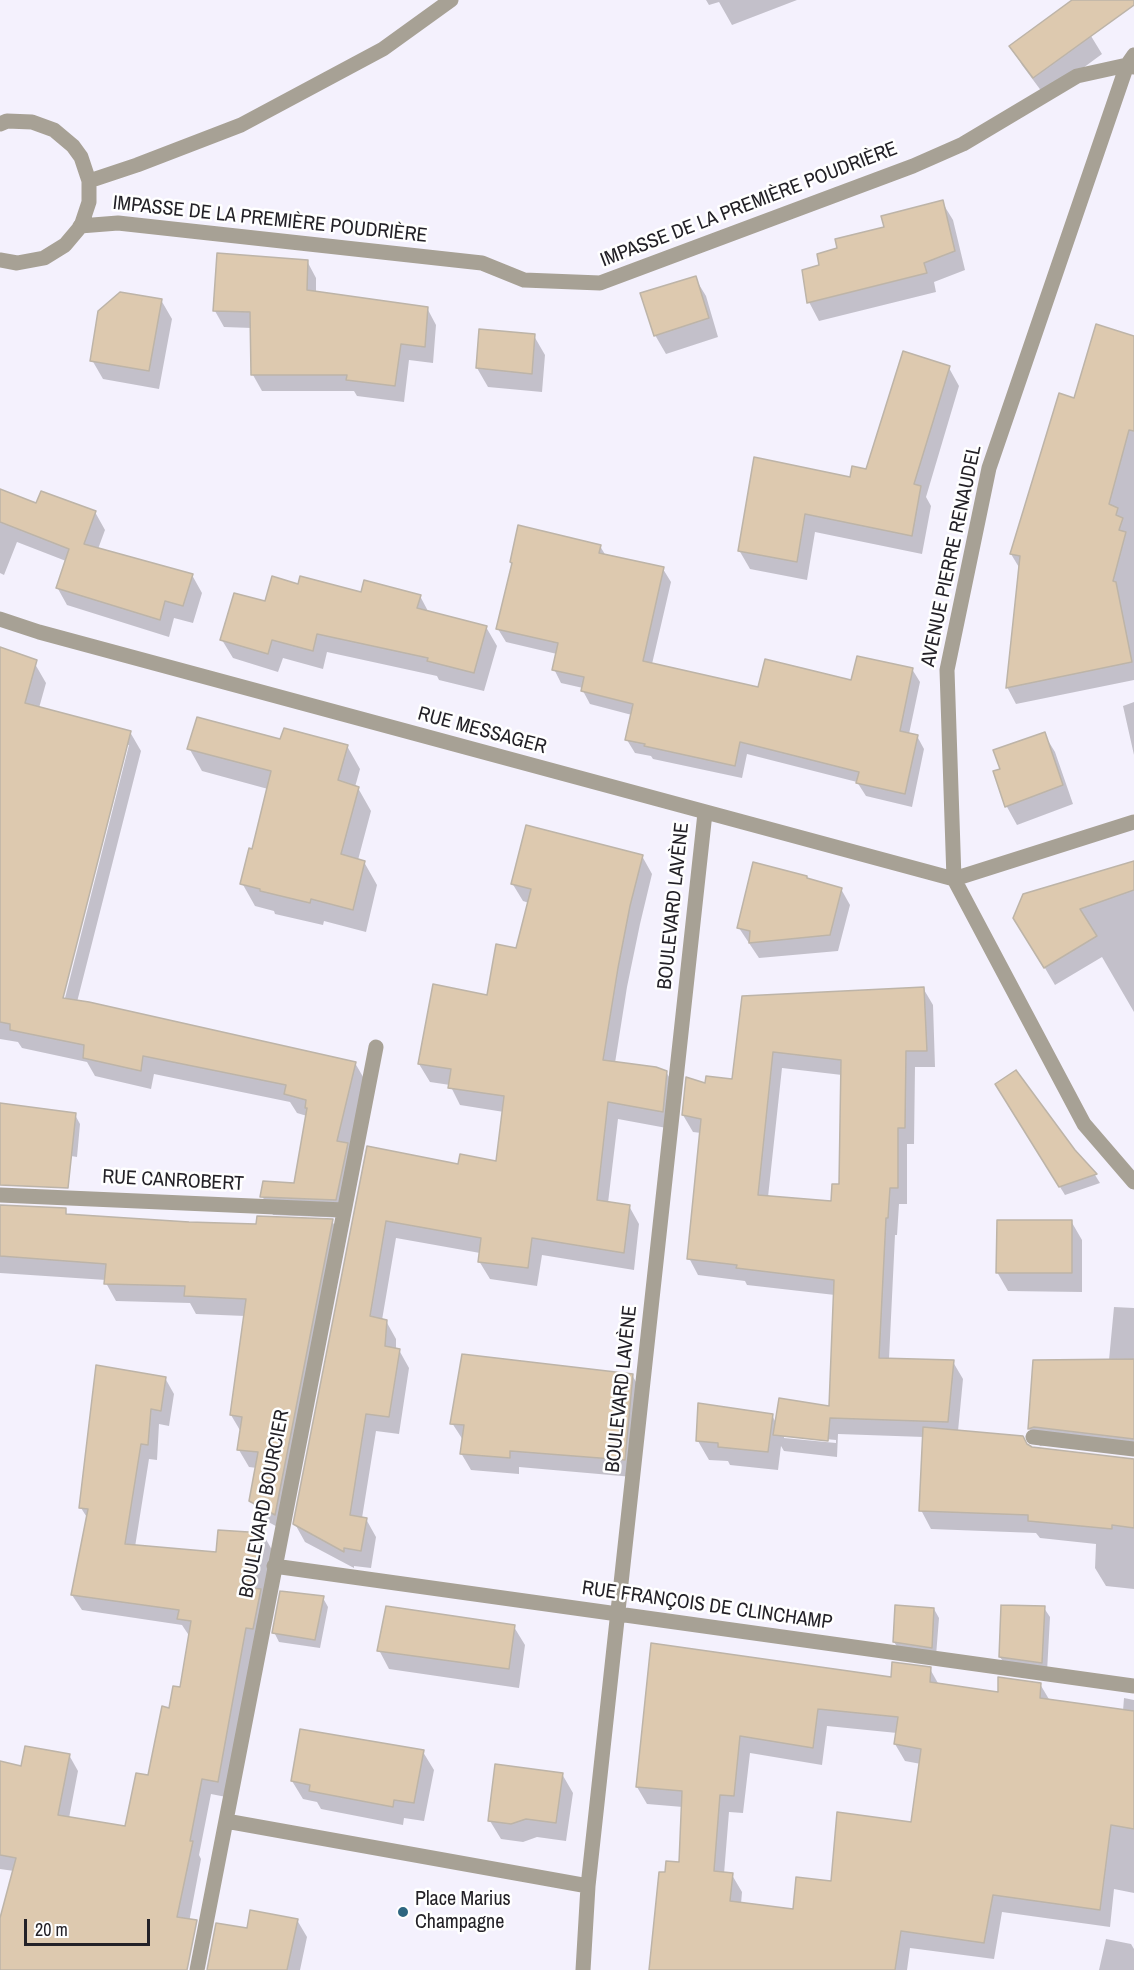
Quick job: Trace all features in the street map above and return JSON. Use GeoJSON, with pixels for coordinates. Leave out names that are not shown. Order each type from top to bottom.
{"type":"FeatureCollection","features":[{"type":"Feature","properties":{"kind":"street"},"geometry":{"type":"LineString","coordinates":[[89,181],[241,125],[383,49],[451,0]]}},
{"type":"Feature","properties":{"kind":"street","name":"IMPASSE DE LA PREMIÈRE POUDRIÈRE"},"geometry":{"type":"LineString","coordinates":[[80,226],[118,223],[482,263],[524,280],[600,284],[912,166],[963,144],[1077,76],[1132,62]]}},
{"type":"Feature","properties":{"kind":"street","name":"AVENUE PIERRE RENAUDEL"},"geometry":{"type":"LineString","coordinates":[[1132,62],[987,479],[947,670],[954,879],[1084,1124],[1134,1182]]}},
{"type":"Feature","properties":{"kind":"street"},"geometry":{"type":"LineString","coordinates":[[0,124],[7,121],[32,122],[54,130],[73,146],[81,158],[89,181],[89,202],[80,226],[65,245],[44,258],[17,262],[0,260]]}},
{"type":"Feature","properties":{"kind":"street","name":"RUE MESSAGER"},"geometry":{"type":"LineString","coordinates":[[0,619],[39,632],[954,879]]}},
{"type":"Feature","properties":{"kind":"street","name":"BOULEVARD LAVÈNE"},"geometry":{"type":"LineString","coordinates":[[583,1970],[588,1886],[705,813]]}},
{"type":"Feature","properties":{"kind":"street"},"geometry":{"type":"LineString","coordinates":[[954,879],[1134,822]]}},
{"type":"Feature","properties":{"kind":"street","name":"BOULEVARD BOURCIER"},"geometry":{"type":"LineString","coordinates":[[197,1970],[376,1047]]}},
{"type":"Feature","properties":{"kind":"street","name":"RUE CANROBERT"},"geometry":{"type":"LineString","coordinates":[[0,1195],[344,1210]]}},
{"type":"Feature","properties":{"kind":"street"},"geometry":{"type":"LineString","coordinates":[[1033,1437],[1134,1449]]}},
{"type":"Feature","properties":{"kind":"street","name":"RUE FRANÇOIS DE CLINCHAMP"},"geometry":{"type":"LineString","coordinates":[[274,1566],[1134,1686]]}},
{"type":"Feature","properties":{"kind":"street"},"geometry":{"type":"LineString","coordinates":[[226,1821],[588,1886]]}},
{"type":"Feature","properties":{"kind":"building"},"geometry":{"type":"Polygon","coordinates":[[[1072,0],[1134,0],[1134,5],[1033,78],[1009,46],[1072,0]]]}},
{"type":"Feature","properties":{"kind":"building"},"geometry":{"type":"Polygon","coordinates":[[[943,200],[955,251],[924,263],[927,273],[807,303],[802,270],[819,265],[817,254],[837,248],[835,239],[884,227],[881,216],[943,200]]]}},
{"type":"Feature","properties":{"kind":"building"},"geometry":{"type":"Polygon","coordinates":[[[217,253],[308,260],[307,290],[428,307],[425,347],[401,344],[395,386],[346,380],[347,375],[251,375],[250,312],[213,311],[217,253]]]}},
{"type":"Feature","properties":{"kind":"building"},"geometry":{"type":"Polygon","coordinates":[[[696,276],[709,318],[654,336],[640,293],[696,276]]]}},
{"type":"Feature","properties":{"kind":"building"},"geometry":{"type":"Polygon","coordinates":[[[120,292],[162,299],[149,371],[90,361],[98,311],[120,292]]]}},
{"type":"Feature","properties":{"kind":"building"},"geometry":{"type":"Polygon","coordinates":[[[1096,324],[1134,336],[1134,431],[1129,430],[1109,504],[1118,508],[1116,515],[1123,518],[1119,530],[1126,532],[1113,581],[1116,582],[1132,662],[1006,688],[1020,556],[1010,554],[1059,393],[1074,398],[1096,324]]]}},
{"type":"Feature","properties":{"kind":"building"},"geometry":{"type":"Polygon","coordinates":[[[479,329],[535,334],[532,374],[476,368],[479,329]]]}},
{"type":"Feature","properties":{"kind":"building"},"geometry":{"type":"Polygon","coordinates":[[[903,351],[950,366],[914,484],[921,486],[912,536],[805,514],[797,562],[738,551],[754,457],[850,477],[852,466],[866,469],[903,351]]]}},
{"type":"Feature","properties":{"kind":"building"},"geometry":{"type":"Polygon","coordinates":[[[0,489],[36,503],[41,491],[96,511],[84,544],[193,574],[183,606],[165,601],[160,620],[56,588],[69,549],[0,522],[0,489]]]}},
{"type":"Feature","properties":{"kind":"building"},"geometry":{"type":"Polygon","coordinates":[[[518,525],[601,545],[599,553],[664,567],[643,661],[758,687],[765,659],[851,680],[857,656],[913,668],[900,731],[918,735],[905,794],[856,783],[859,772],[740,742],[735,766],[625,740],[633,704],[581,691],[584,677],[552,670],[558,643],[496,629],[512,563],[510,562],[518,525]]]}},
{"type":"Feature","properties":{"kind":"building"},"geometry":{"type":"Polygon","coordinates":[[[272,576],[298,584],[300,576],[361,592],[364,580],[421,595],[417,608],[487,626],[474,673],[427,661],[428,658],[317,634],[313,651],[272,640],[268,654],[220,640],[234,593],[265,601],[272,576]]]}},
{"type":"Feature","properties":{"kind":"building"},"geometry":{"type":"Polygon","coordinates":[[[0,647],[37,660],[25,703],[131,731],[63,998],[356,1062],[337,1141],[348,1143],[336,1200],[260,1197],[263,1181],[294,1183],[307,1108],[305,1108],[306,1100],[284,1094],[286,1085],[143,1056],[141,1071],[83,1058],[84,1045],[10,1030],[10,1024],[0,1022],[0,647]]]}},
{"type":"Feature","properties":{"kind":"building"},"geometry":{"type":"Polygon","coordinates":[[[197,717],[280,739],[284,728],[348,745],[338,780],[359,787],[341,854],[365,861],[353,910],[311,899],[310,903],[240,884],[249,848],[252,849],[271,771],[187,749],[197,717]]]}},
{"type":"Feature","properties":{"kind":"building"},"geometry":{"type":"Polygon","coordinates":[[[1045,732],[1063,785],[1005,807],[993,771],[1000,769],[993,750],[1045,732]]]}},
{"type":"Feature","properties":{"kind":"building"},"geometry":{"type":"Polygon","coordinates":[[[526,825],[643,855],[630,906],[603,1060],[656,1067],[667,1071],[663,1112],[608,1102],[597,1200],[630,1205],[624,1253],[532,1238],[528,1268],[478,1262],[481,1238],[386,1221],[370,1316],[387,1320],[385,1346],[400,1349],[389,1417],[366,1414],[350,1515],[367,1518],[361,1551],[344,1548],[344,1552],[293,1524],[367,1146],[458,1164],[460,1154],[496,1161],[504,1096],[448,1088],[451,1069],[418,1064],[433,984],[487,995],[496,944],[516,948],[531,889],[511,884],[526,825]]]}},
{"type":"Feature","properties":{"kind":"building"},"geometry":{"type":"Polygon","coordinates":[[[1134,861],[1134,890],[1080,909],[1097,936],[1044,968],[1013,918],[1023,894],[1134,861]]]}},
{"type":"Feature","properties":{"kind":"building"},"geometry":{"type":"Polygon","coordinates":[[[753,862],[842,888],[830,935],[749,943],[750,931],[737,928],[753,862]]]}},
{"type":"Feature","properties":{"kind":"building"},"geometry":{"type":"Polygon","coordinates":[[[924,987],[927,1051],[906,1051],[905,1128],[898,1128],[898,1188],[890,1188],[888,1218],[886,1218],[879,1358],[954,1360],[948,1422],[830,1418],[828,1441],[773,1435],[779,1398],[829,1406],[834,1280],[736,1268],[737,1265],[687,1259],[701,1119],[682,1115],[686,1077],[705,1083],[706,1076],[732,1079],[742,996],[924,987]],[[773,1052],[758,1195],[831,1201],[832,1184],[839,1184],[841,1060],[773,1052]]]}},
{"type":"Feature","properties":{"kind":"building"},"geometry":{"type":"Polygon","coordinates":[[[1016,1070],[1075,1150],[1097,1174],[1059,1187],[995,1084],[1016,1070]]]}},
{"type":"Feature","properties":{"kind":"building"},"geometry":{"type":"Polygon","coordinates":[[[0,1103],[76,1113],[68,1188],[0,1185],[0,1103]]]}},
{"type":"Feature","properties":{"kind":"building"},"geometry":{"type":"Polygon","coordinates":[[[0,1205],[66,1208],[66,1214],[189,1222],[256,1224],[257,1216],[333,1219],[275,1515],[249,1501],[258,1452],[237,1450],[242,1417],[230,1415],[246,1299],[184,1296],[185,1286],[104,1284],[106,1264],[0,1256],[0,1205]]]}},
{"type":"Feature","properties":{"kind":"building"},"geometry":{"type":"Polygon","coordinates":[[[997,1220],[1072,1220],[1072,1273],[996,1273],[997,1220]]]}},
{"type":"Feature","properties":{"kind":"building"},"geometry":{"type":"Polygon","coordinates":[[[462,1354],[633,1374],[625,1460],[510,1451],[510,1458],[460,1454],[464,1425],[450,1424],[462,1354]]]}},
{"type":"Feature","properties":{"kind":"building"},"geometry":{"type":"Polygon","coordinates":[[[1134,1359],[1134,1439],[1034,1427],[1028,1429],[1033,1360],[1134,1359]]]}},
{"type":"Feature","properties":{"kind":"building"},"geometry":{"type":"Polygon","coordinates":[[[96,1365],[166,1377],[161,1411],[151,1409],[148,1445],[141,1444],[125,1544],[216,1552],[218,1530],[264,1533],[253,1588],[261,1589],[253,1629],[246,1628],[218,1782],[202,1779],[190,1841],[193,1841],[177,1917],[197,1920],[187,1970],[0,1970],[0,1918],[16,1858],[0,1855],[0,1761],[21,1766],[25,1746],[70,1754],[58,1815],[125,1826],[136,1773],[148,1775],[162,1706],[169,1708],[173,1686],[180,1687],[191,1621],[177,1619],[179,1610],[71,1595],[88,1509],[79,1508],[96,1365]]]}},
{"type":"Feature","properties":{"kind":"building"},"geometry":{"type":"Polygon","coordinates":[[[698,1403],[773,1414],[768,1452],[718,1447],[718,1443],[696,1441],[698,1403]]]}},
{"type":"Feature","properties":{"kind":"building"},"geometry":{"type":"Polygon","coordinates":[[[923,1427],[1023,1436],[1027,1444],[1032,1447],[1134,1459],[1134,1528],[1112,1525],[1112,1529],[1028,1521],[1028,1515],[919,1511],[923,1427]]]}},
{"type":"Feature","properties":{"kind":"building"},"geometry":{"type":"Polygon","coordinates":[[[280,1591],[324,1596],[315,1640],[272,1633],[280,1591]]]}},
{"type":"Feature","properties":{"kind":"building"},"geometry":{"type":"Polygon","coordinates":[[[895,1605],[934,1608],[932,1648],[893,1642],[895,1605]]]}},
{"type":"Feature","properties":{"kind":"building"},"geometry":{"type":"Polygon","coordinates":[[[1001,1605],[1045,1606],[1042,1663],[999,1657],[1001,1605]]]}},
{"type":"Feature","properties":{"kind":"building"},"geometry":{"type":"Polygon","coordinates":[[[386,1606],[515,1625],[509,1669],[377,1651],[386,1606]]]}},
{"type":"Feature","properties":{"kind":"building"},"geometry":{"type":"Polygon","coordinates":[[[651,1643],[891,1677],[892,1662],[931,1667],[930,1682],[998,1692],[998,1677],[1041,1683],[1040,1698],[1134,1711],[1134,1829],[1111,1825],[1100,1910],[993,1895],[984,1943],[901,1931],[895,1970],[649,1970],[659,1872],[665,1872],[666,1861],[679,1862],[682,1791],[636,1787],[651,1643]],[[818,1709],[813,1748],[740,1736],[734,1796],[720,1795],[714,1871],[733,1873],[730,1901],[793,1909],[796,1877],[831,1881],[837,1812],[911,1822],[921,1749],[894,1744],[898,1717],[818,1709]]]}},
{"type":"Feature","properties":{"kind":"building"},"geometry":{"type":"Polygon","coordinates":[[[300,1729],[424,1750],[414,1803],[394,1800],[393,1807],[309,1791],[310,1785],[291,1781],[300,1729]]]}},
{"type":"Feature","properties":{"kind":"building"},"geometry":{"type":"Polygon","coordinates":[[[495,1764],[563,1773],[556,1823],[526,1819],[511,1824],[488,1821],[495,1764]]]}},
{"type":"Feature","properties":{"kind":"building"},"geometry":{"type":"Polygon","coordinates":[[[250,1910],[298,1919],[287,1970],[207,1970],[216,1923],[247,1928],[250,1910]]]}},
{"type":"Feature","properties":{"kind":"place","name":"Place Marius Champagne"},"geometry":{"type":"Point","coordinates":[403,1912]}}]}
